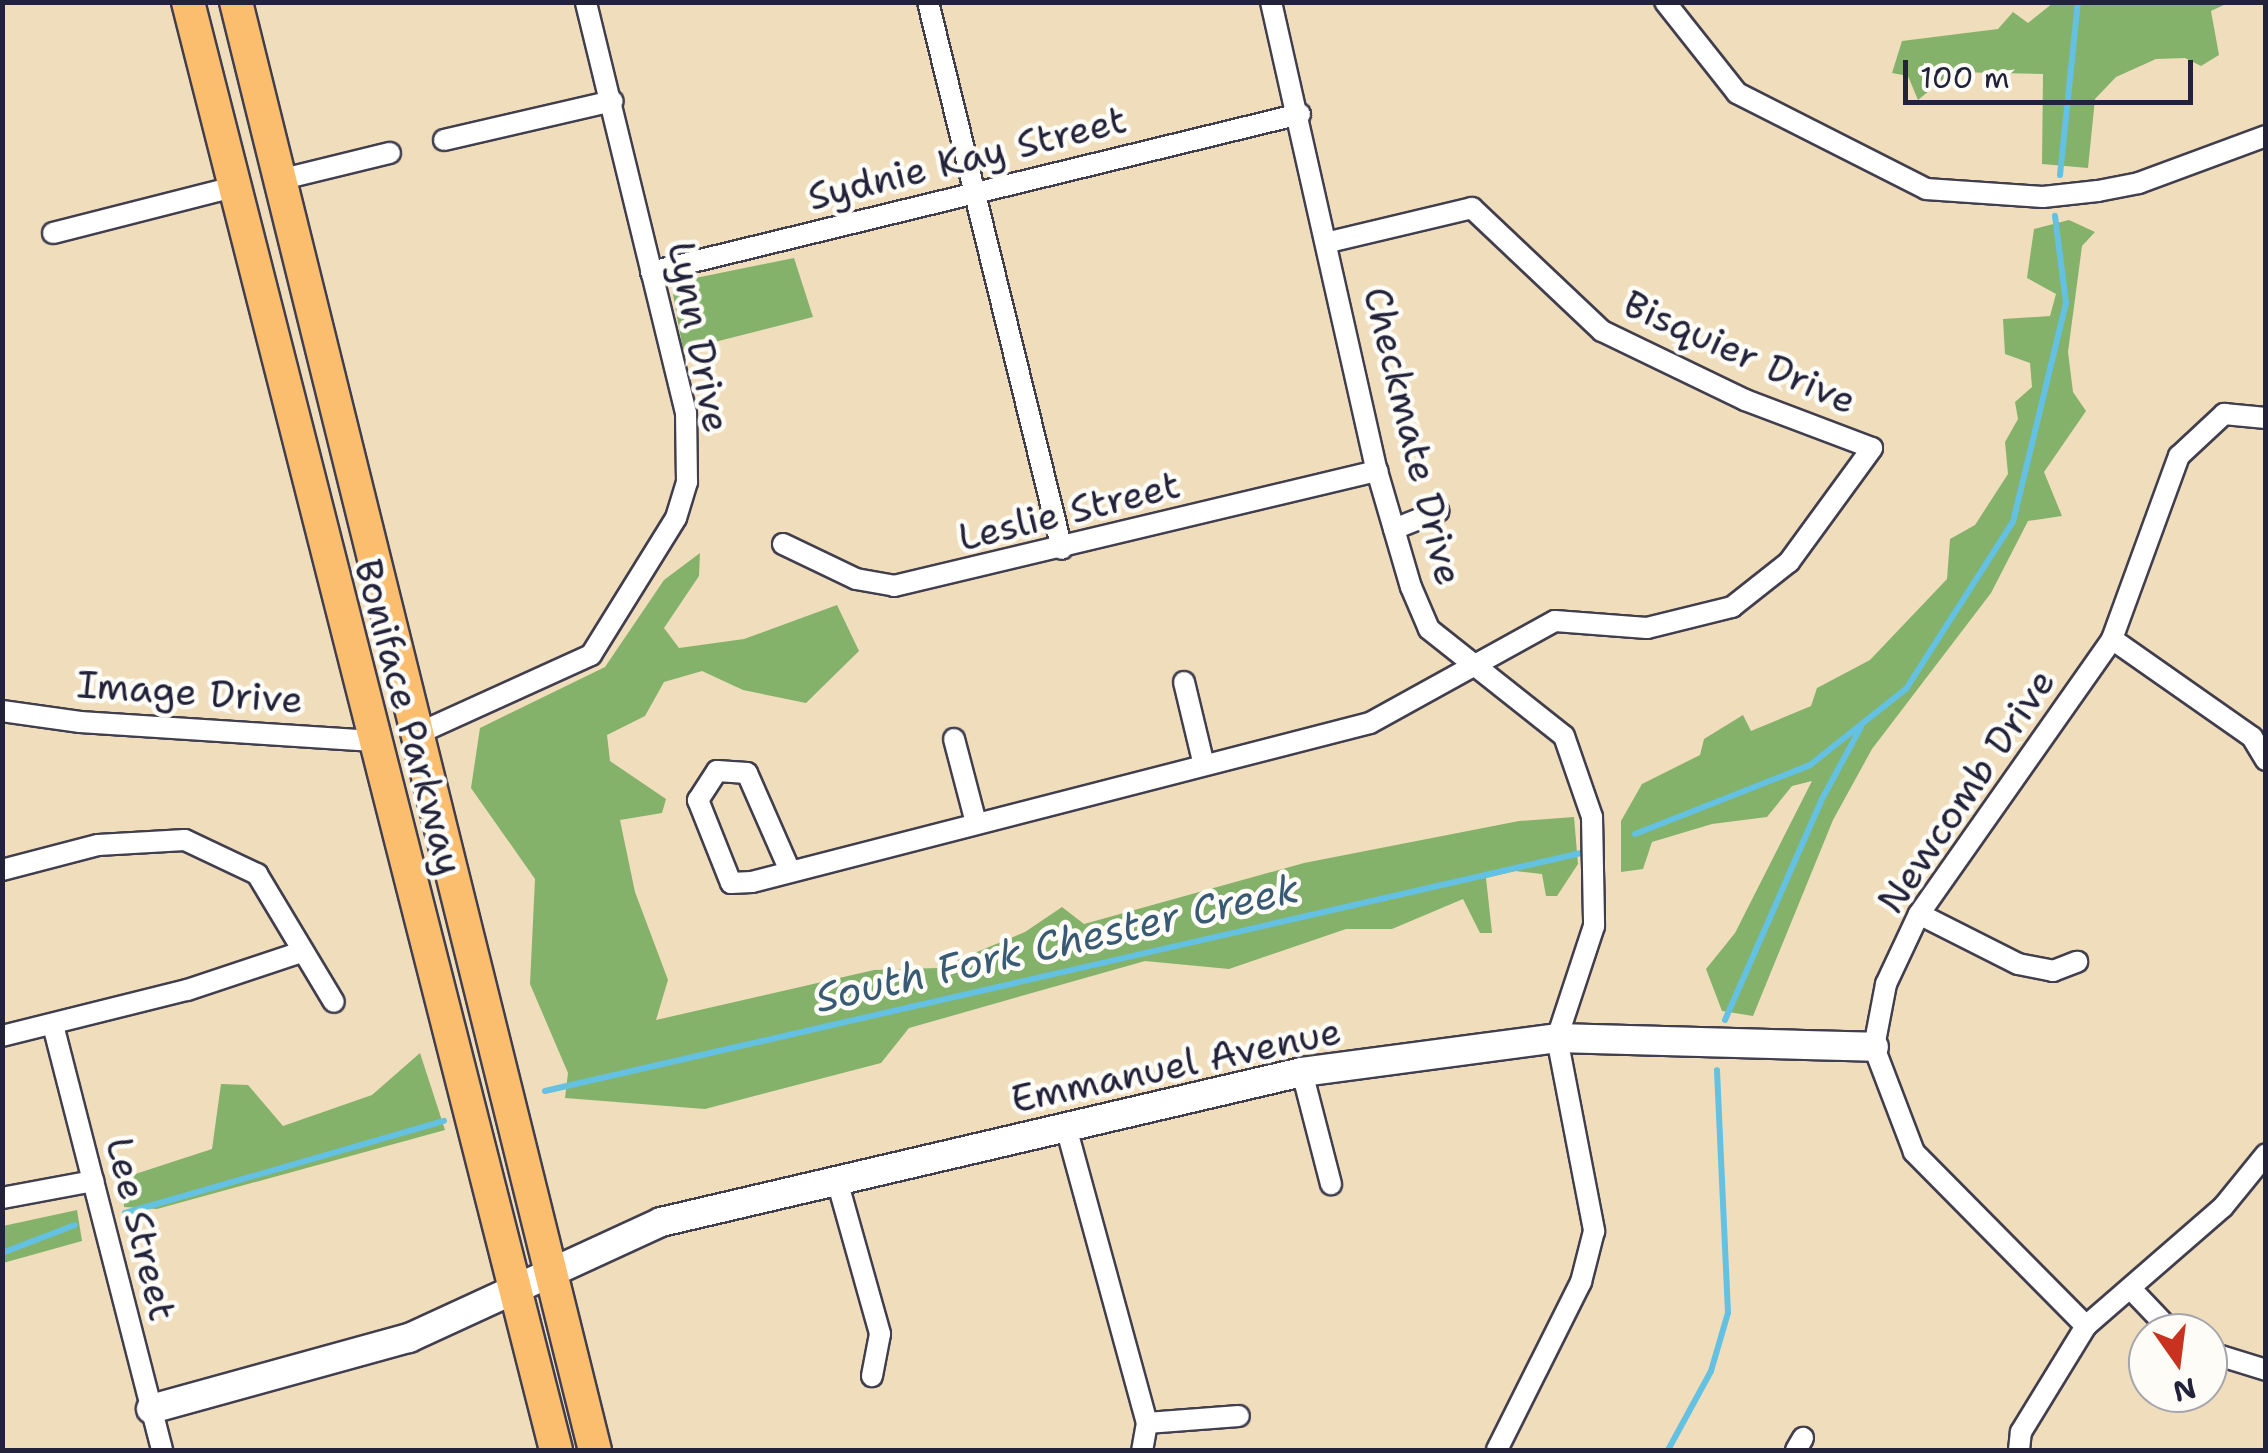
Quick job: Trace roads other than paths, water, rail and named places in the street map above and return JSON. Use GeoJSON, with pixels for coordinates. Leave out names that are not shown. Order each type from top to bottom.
{"type":"FeatureCollection","features":[{"type":"Feature","properties":{"kind":"main road","name":"Boniface Parkway"},"geometry":{"type":"LineString","coordinates":[[188,2],[232,188],[556,1450]]}},
{"type":"Feature","properties":{"kind":"main road","name":"Boniface Parkway"},"geometry":{"type":"LineString","coordinates":[[236,2],[284,179],[547,1276],[595,1450]]}},
{"type":"Feature","properties":{"kind":"street","name":"Lynn Drive"},"geometry":{"type":"LineString","coordinates":[[417,734],[591,654],[676,518],[687,482],[686,414],[586,2]]}},
{"type":"Feature","properties":{"kind":"street"},"geometry":{"type":"LineString","coordinates":[[928,2],[971,193],[1062,548]]}},
{"type":"Feature","properties":{"kind":"street","name":"Checkmate Drive"},"geometry":{"type":"LineString","coordinates":[[1272,2],[1329,242],[1377,471],[1429,629],[1482,665],[1564,736],[1592,817],[1594,926],[1557,1038],[1594,1231],[1582,1282],[1497,1450]]}},
{"type":"Feature","properties":{"kind":"street"},"geometry":{"type":"LineString","coordinates":[[1665,2],[1737,93],[1926,189],[2043,197],[2098,191],[2266,136]]}},
{"type":"Feature","properties":{"kind":"street"},"geometry":{"type":"LineString","coordinates":[[444,140],[613,101]]}},
{"type":"Feature","properties":{"kind":"street","name":"Sydnie Kay Street"},"geometry":{"type":"LineString","coordinates":[[652,272],[1300,114]]}},
{"type":"Feature","properties":{"kind":"street"},"geometry":{"type":"LineString","coordinates":[[284,179],[390,153]]}},
{"type":"Feature","properties":{"kind":"street"},"geometry":{"type":"LineString","coordinates":[[54,233],[232,188]]}},
{"type":"Feature","properties":{"kind":"street","name":"Bisquier Drive"},"geometry":{"type":"LineString","coordinates":[[1329,242],[1472,208],[1602,330],[1746,400],[1872,448],[1790,562],[1732,607],[1647,628],[1555,621],[1482,665]]}},
{"type":"Feature","properties":{"kind":"street","name":"Newcomb Drive"},"geometry":{"type":"LineString","coordinates":[[1874,1046],[1886,984],[1919,914],[2112,639],[2179,456],[2224,414],[2266,418]]}},
{"type":"Feature","properties":{"kind":"street","name":"Leslie Street"},"geometry":{"type":"LineString","coordinates":[[782,544],[856,580],[894,586],[1377,471]]}},
{"type":"Feature","properties":{"kind":"street"},"geometry":{"type":"LineString","coordinates":[[1394,529],[1438,511]]}},
{"type":"Feature","properties":{"kind":"street"},"geometry":{"type":"LineString","coordinates":[[2112,639],[2258,729],[2266,760]]}},
{"type":"Feature","properties":{"kind":"street"},"geometry":{"type":"LineString","coordinates":[[790,871],[748,773],[717,771],[698,800],[731,884],[790,871],[1370,723],[1482,665]]}},
{"type":"Feature","properties":{"kind":"street"},"geometry":{"type":"LineString","coordinates":[[1184,682],[1204,765]]}},
{"type":"Feature","properties":{"kind":"street","name":"Image Drive"},"geometry":{"type":"LineString","coordinates":[[2,711],[80,722],[373,742]]}},
{"type":"Feature","properties":{"kind":"street"},"geometry":{"type":"LineString","coordinates":[[954,739],[976,823]]}},
{"type":"Feature","properties":{"kind":"street"},"geometry":{"type":"LineString","coordinates":[[2,870],[98,846],[185,840],[257,874],[334,1002]]}},
{"type":"Feature","properties":{"kind":"street"},"geometry":{"type":"LineString","coordinates":[[1919,914],[2018,964],[2053,972],[2077,962]]}},
{"type":"Feature","properties":{"kind":"street"},"geometry":{"type":"LineString","coordinates":[[2,1036],[53,1025],[301,952]]}},
{"type":"Feature","properties":{"kind":"street","name":"Lee Street"},"geometry":{"type":"LineString","coordinates":[[53,1025],[162,1450]]}},
{"type":"Feature","properties":{"kind":"street","name":"Emmanuel Avenue"},"geometry":{"type":"LineString","coordinates":[[151,1409],[409,1338],[661,1222],[836,1177],[1302,1072],[1557,1038],[1874,1046]]}},
{"type":"Feature","properties":{"kind":"street"},"geometry":{"type":"LineString","coordinates":[[1874,1046],[1914,1152],[2086,1326]]}},
{"type":"Feature","properties":{"kind":"street"},"geometry":{"type":"LineString","coordinates":[[1302,1072],[1332,1184]]}},
{"type":"Feature","properties":{"kind":"street"},"geometry":{"type":"LineString","coordinates":[[1066,1126],[1147,1423],[1142,1450]]}},
{"type":"Feature","properties":{"kind":"street"},"geometry":{"type":"LineString","coordinates":[[2018,1450],[2021,1432],[2086,1326],[2223,1207],[2266,1154]]}},
{"type":"Feature","properties":{"kind":"street"},"geometry":{"type":"LineString","coordinates":[[836,1177],[880,1334],[872,1376]]}},
{"type":"Feature","properties":{"kind":"street"},"geometry":{"type":"LineString","coordinates":[[2,1198],[93,1181]]}},
{"type":"Feature","properties":{"kind":"street"},"geometry":{"type":"LineString","coordinates":[[2132,1290],[2154,1313]]}},
{"type":"Feature","properties":{"kind":"street"},"geometry":{"type":"LineString","coordinates":[[2228,1358],[2266,1370]]}},
{"type":"Feature","properties":{"kind":"street"},"geometry":{"type":"LineString","coordinates":[[1147,1423],[1239,1416]]}},
{"type":"Feature","properties":{"kind":"waterway","name":"South Fork Chester Creek"},"geometry":{"type":"LineString","coordinates":[[2060,175],[2078,2]]}},
{"type":"Feature","properties":{"kind":"waterway","name":"South Fork Chester Creek"},"geometry":{"type":"LineString","coordinates":[[1635,834],[1810,765],[1906,689],[2013,522],[2066,303],[2055,216]]}},
{"type":"Feature","properties":{"kind":"waterway"},"geometry":{"type":"LineString","coordinates":[[1725,1020],[1822,799],[1861,727]]}},
{"type":"Feature","properties":{"kind":"waterway","name":"South Fork Chester Creek"},"geometry":{"type":"LineString","coordinates":[[545,1091],[1581,853]]}},
{"type":"Feature","properties":{"kind":"waterway"},"geometry":{"type":"LineString","coordinates":[[1668,1450],[1711,1371],[1728,1313],[1717,1070]]}},
{"type":"Feature","properties":{"kind":"waterway","name":"South Fork Chester Creek"},"geometry":{"type":"LineString","coordinates":[[125,1213],[444,1121]]}},
{"type":"Feature","properties":{"kind":"waterway","name":"South Fork Chester Creek"},"geometry":{"type":"LineString","coordinates":[[2,1253],[75,1225]]}}]}
